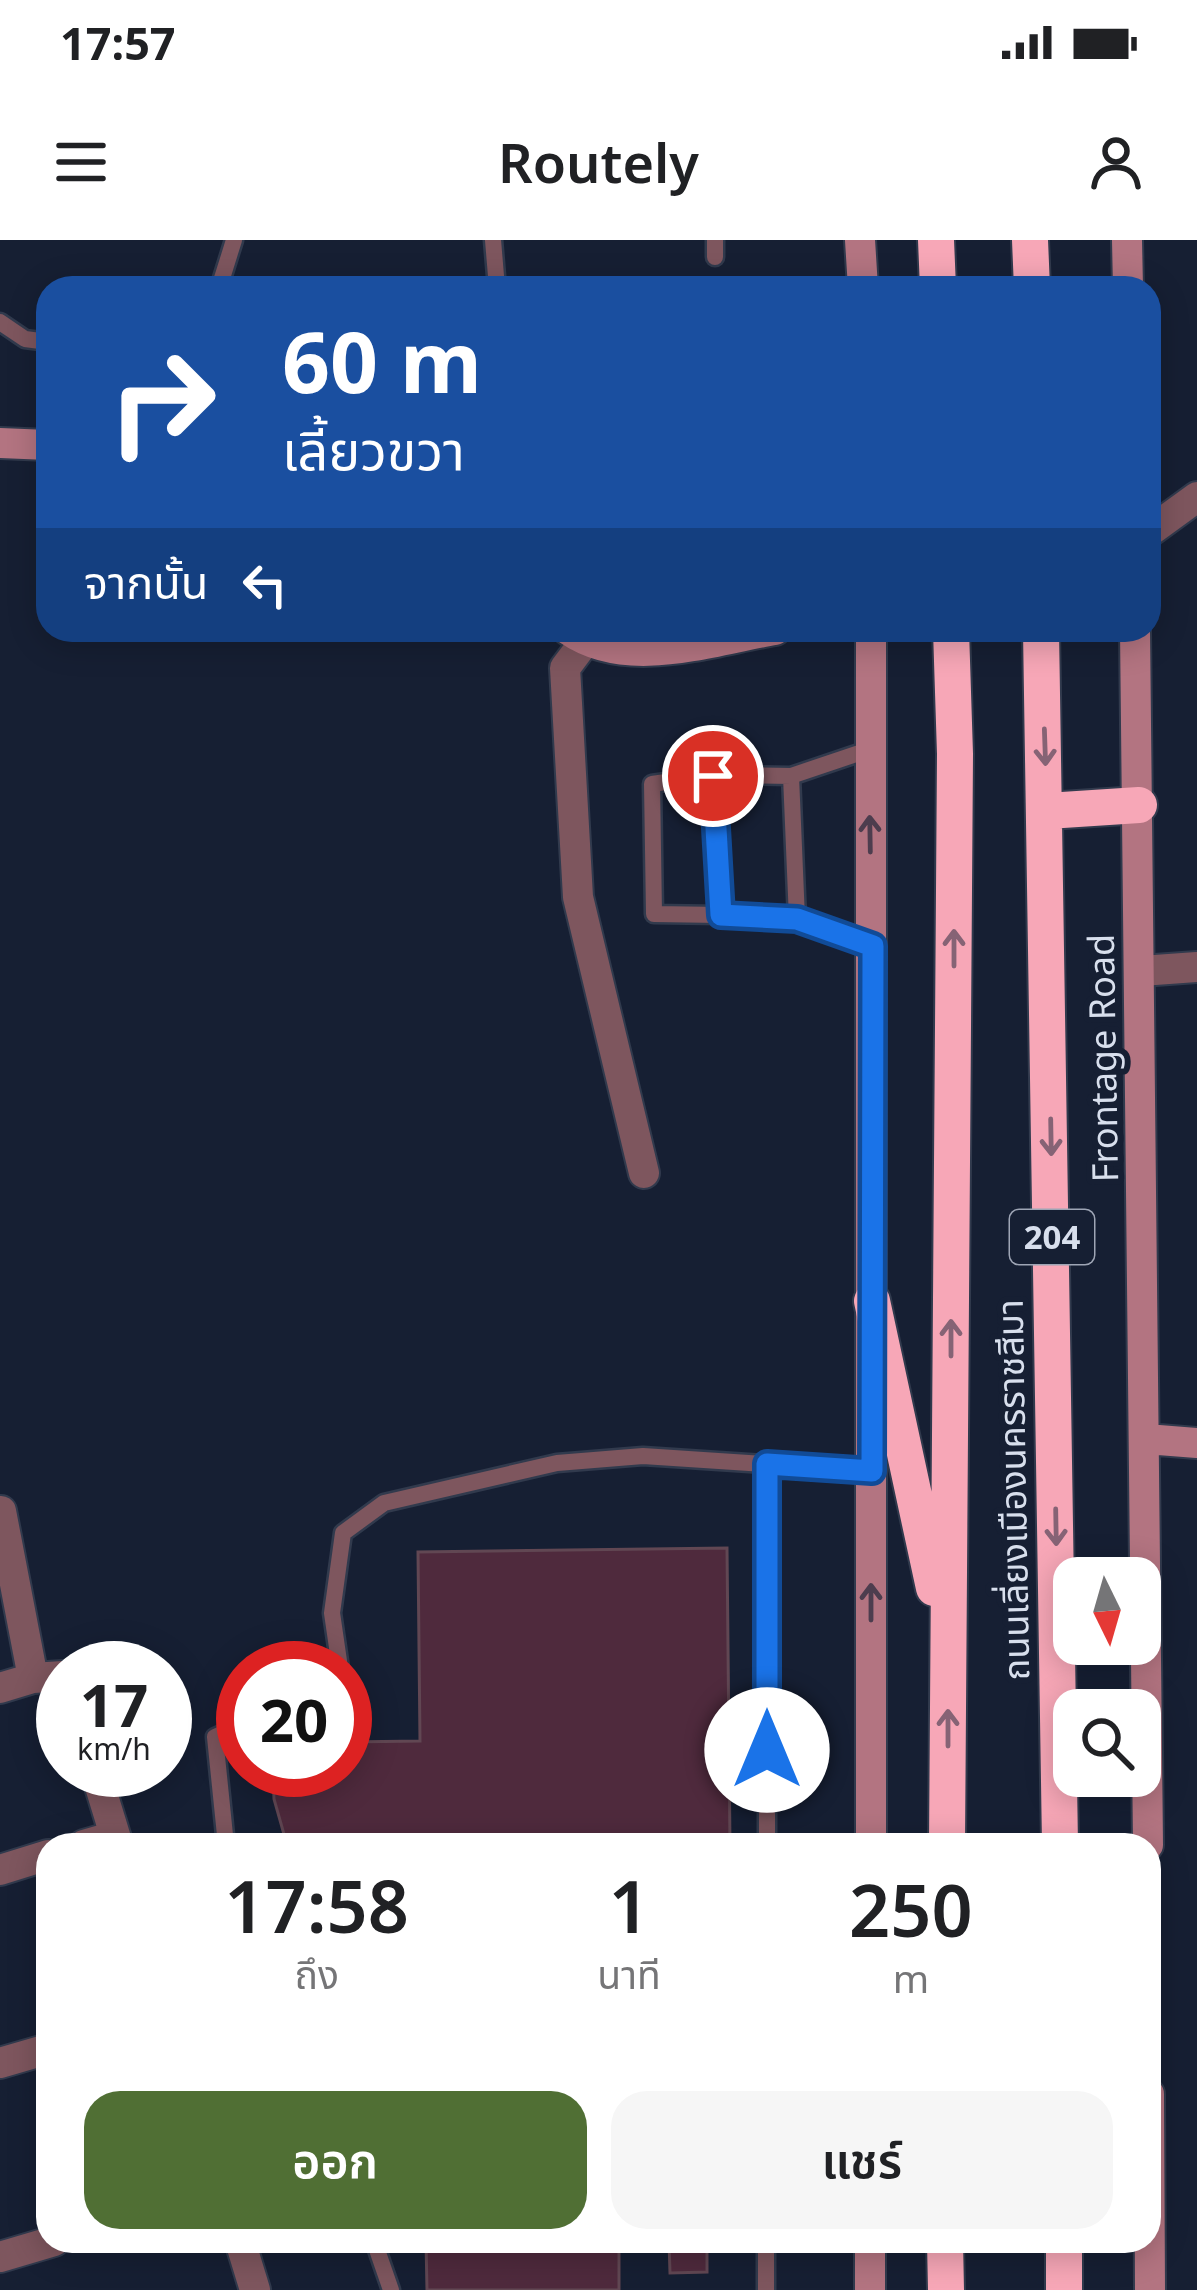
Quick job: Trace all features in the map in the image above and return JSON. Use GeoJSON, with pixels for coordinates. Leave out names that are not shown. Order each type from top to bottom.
{"type":"FeatureCollection","features":[{"type":"Feature","properties":{"kind":"highway"},"geometry":{"type":"LineString","coordinates":[[936,240],[938,276]]}},
{"type":"Feature","properties":{"kind":"highway"},"geometry":{"type":"LineString","coordinates":[[1030,240],[1032,276]]}},
{"type":"Feature","properties":{"kind":"highway","name":"ถนนเลี่ยงเมืองนครราชสีมา"},"geometry":{"type":"LineString","coordinates":[[947,1833],[955,754],[950,642]]}},
{"type":"Feature","properties":{"kind":"highway","name":"ถนนเลี่ยงเมืองนครราชสีมา"},"geometry":{"type":"LineString","coordinates":[[1042,642],[1060,1833]]}},
{"type":"Feature","properties":{"kind":"highway"},"geometry":{"type":"LineString","coordinates":[[1047,812],[1139,805]]}},
{"type":"Feature","properties":{"kind":"highway"},"geometry":{"type":"LineString","coordinates":[[872,1301],[949,1656]]}},
{"type":"Feature","properties":{"kind":"highway"},"geometry":{"type":"LineString","coordinates":[[945,2253],[946,2290]]}},
{"type":"Feature","properties":{"kind":"highway"},"geometry":{"type":"LineString","coordinates":[[1064,2253],[1064,2290]]}},
{"type":"Feature","properties":{"kind":"main road"},"geometry":{"type":"LineString","coordinates":[[860,240],[862,276]]}},
{"type":"Feature","properties":{"kind":"main road"},"geometry":{"type":"LineString","coordinates":[[1126,240],[1128,276]]}},
{"type":"Feature","properties":{"kind":"main road"},"geometry":{"type":"LineString","coordinates":[[0,443],[36,444]]}},
{"type":"Feature","properties":{"kind":"main road"},"geometry":{"type":"LineString","coordinates":[[603,642],[640,652],[701,642]]}},
{"type":"Feature","properties":{"kind":"main road"},"geometry":{"type":"LineString","coordinates":[[871,642],[871,1833]]}},
{"type":"Feature","properties":{"kind":"main road","name":"Frontage Road"},"geometry":{"type":"LineString","coordinates":[[1135,642],[1148,1833]]}},
{"type":"Feature","properties":{"kind":"main road"},"geometry":{"type":"LineString","coordinates":[[1146,1439],[1197,1444]]}},
{"type":"Feature","properties":{"kind":"main road"},"geometry":{"type":"LineString","coordinates":[[870,2253],[870,2290]]}},
{"type":"Feature","properties":{"kind":"main road"},"geometry":{"type":"LineString","coordinates":[[1150,2253],[1150,2290]]}},
{"type":"Feature","properties":{"kind":"street"},"geometry":{"type":"LineString","coordinates":[[1161,523],[1197,497]]}},
{"type":"Feature","properties":{"kind":"street"},"geometry":{"type":"LineString","coordinates":[[575,642],[566,668],[578,897],[644,1173]]}},
{"type":"Feature","properties":{"kind":"street"},"geometry":{"type":"LineString","coordinates":[[1141,970],[1197,967]]}},
{"type":"Feature","properties":{"kind":"street"},"geometry":{"type":"LineString","coordinates":[[1,1511],[38,1641]]}},
{"type":"Feature","properties":{"kind":"street"},"geometry":{"type":"LineString","coordinates":[[0,1688],[36,1680]]}},
{"type":"Feature","properties":{"kind":"street"},"geometry":{"type":"LineString","coordinates":[[103,1797],[115,1833]]}},
{"type":"Feature","properties":{"kind":"street"},"geometry":{"type":"LineString","coordinates":[[0,1870],[36,1860]]}},
{"type":"Feature","properties":{"kind":"street"},"geometry":{"type":"LineString","coordinates":[[0,2063],[36,2053]]}},
{"type":"Feature","properties":{"kind":"street"},"geometry":{"type":"LineString","coordinates":[[0,2257],[36,2246]]}},
{"type":"Feature","properties":{"kind":"street"},"geometry":{"type":"LineString","coordinates":[[244,2253],[255,2290]]}},
{"type":"Feature","properties":{"kind":"lane"},"geometry":{"type":"LineString","coordinates":[[223,276],[234,240]]}},
{"type":"Feature","properties":{"kind":"lane"},"geometry":{"type":"LineString","coordinates":[[493,240],[496,276]]}},
{"type":"Feature","properties":{"kind":"lane"},"geometry":{"type":"LineString","coordinates":[[0,322],[25,339],[36,340]]}},
{"type":"Feature","properties":{"kind":"lane"},"geometry":{"type":"LineString","coordinates":[[868,749],[791,776],[713,776],[652,784],[655,914],[797,919],[873,946]]}},
{"type":"Feature","properties":{"kind":"lane"},"geometry":{"type":"LineString","coordinates":[[713,776],[721,915]]}},
{"type":"Feature","properties":{"kind":"lane"},"geometry":{"type":"LineString","coordinates":[[791,776],[797,919]]}},
{"type":"Feature","properties":{"kind":"lane"},"geometry":{"type":"LineString","coordinates":[[336,1641],[332,1613],[343,1533],[384,1503],[556,1463],[643,1456],[872,1471]]}},
{"type":"Feature","properties":{"kind":"lane"},"geometry":{"type":"LineString","coordinates":[[767,1464],[767,1833]]}},
{"type":"Feature","properties":{"kind":"lane"},"geometry":{"type":"LineString","coordinates":[[221,1797],[225,1833]]}},
{"type":"Feature","properties":{"kind":"lane"},"geometry":{"type":"LineString","coordinates":[[378,2253],[391,2290]]}},
{"type":"Feature","properties":{"kind":"lane"},"geometry":{"type":"LineString","coordinates":[[766,2253],[766,2290]]}},
{"type":"Feature","properties":{"kind":"building"},"geometry":{"type":"Polygon","coordinates":[[[727,1548],[730,1833],[284,1833],[274,1797],[372,1797],[372,1742],[420,1741],[418,1552],[727,1548]]]}},
{"type":"Feature","properties":{"kind":"building"},"geometry":{"type":"Polygon","coordinates":[[[426,2253],[619,2253],[619,2290],[427,2290],[426,2253]]]}},
{"type":"Feature","properties":{"kind":"building"},"geometry":{"type":"Polygon","coordinates":[[[669,2253],[707,2253],[707,2272],[670,2273],[669,2253]]]}},
{"type":"Feature","properties":{"kind":"route"},"geometry":{"type":"LineString","coordinates":[[713,776],[721,915],[797,919],[873,946],[872,1471],[767,1464],[767,1750]]}}]}
